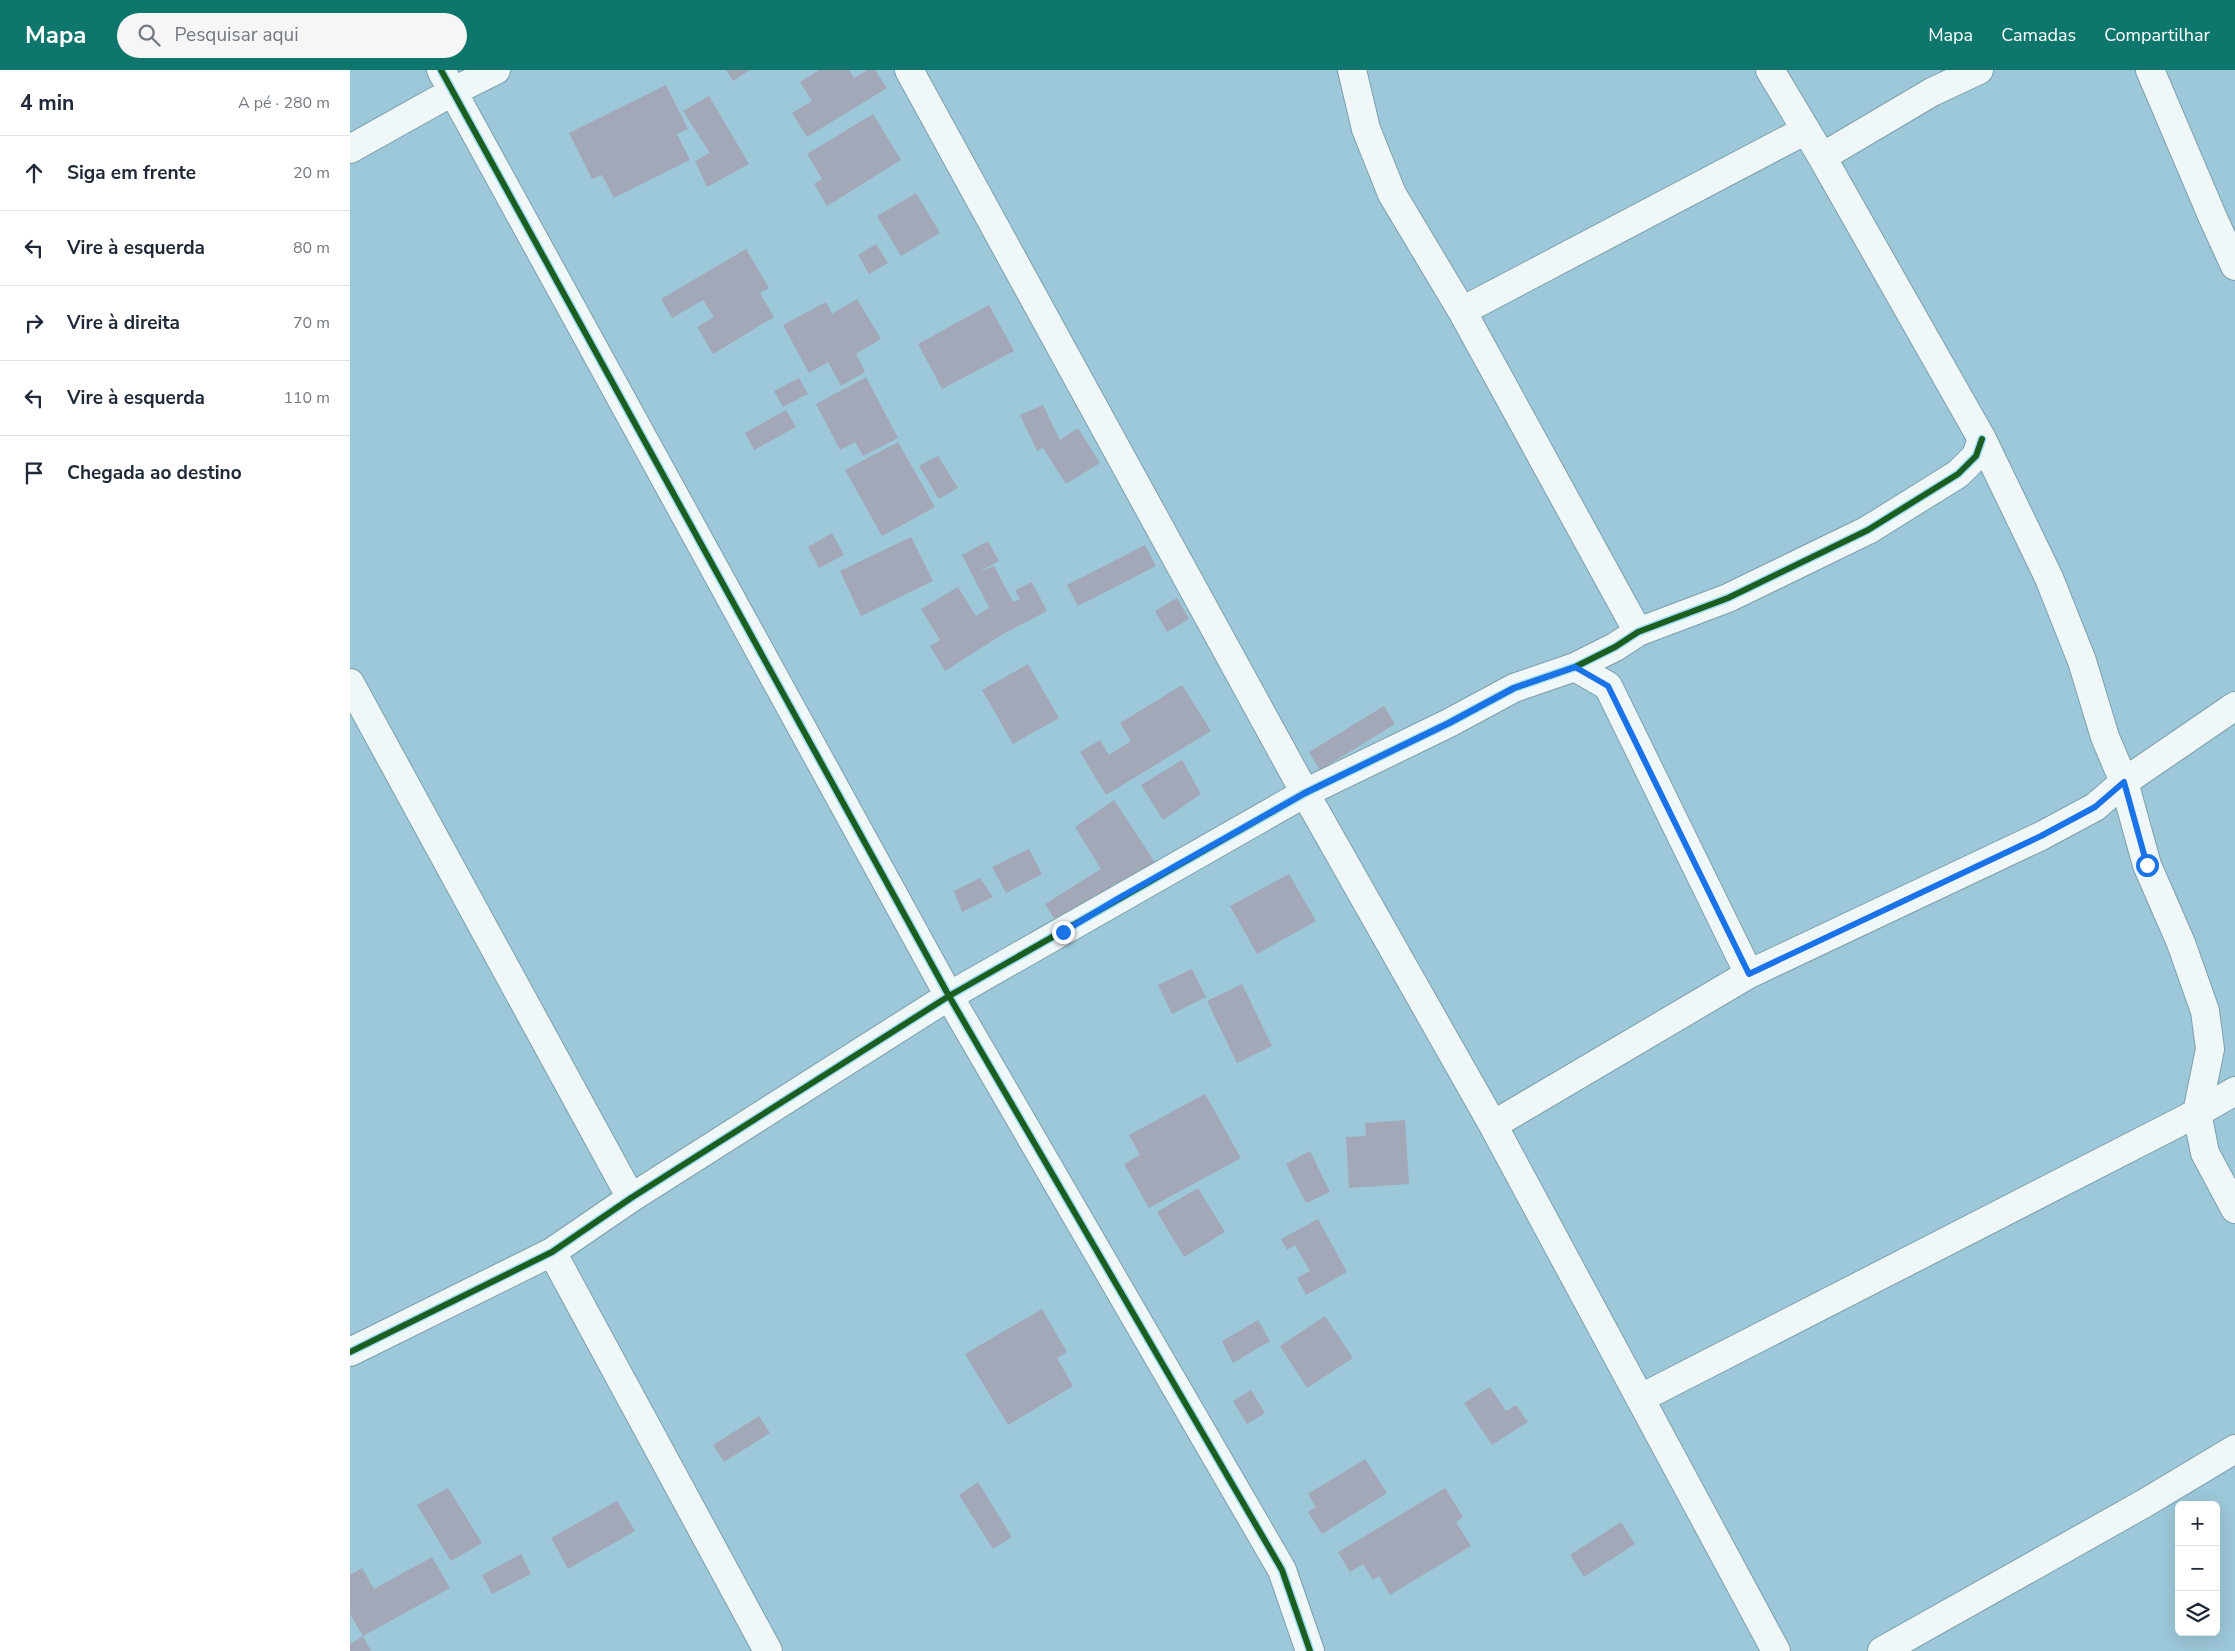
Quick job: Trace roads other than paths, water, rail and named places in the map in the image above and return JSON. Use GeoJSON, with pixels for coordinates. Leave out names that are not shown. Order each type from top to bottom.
{"type":"FeatureCollection","features":[{"type":"Feature","properties":{"kind":"street"},"geometry":{"type":"LineString","coordinates":[[350,149],[447,81],[496,70]]}},
{"type":"Feature","properties":{"kind":"street"},"geometry":{"type":"LineString","coordinates":[[909,70],[1305,793],[1493,1126],[1776,1651]]}},
{"type":"Feature","properties":{"kind":"street"},"geometry":{"type":"LineString","coordinates":[[1352,70],[1366,128],[1392,194],[1462,311],[1638,632]]}},
{"type":"Feature","properties":{"kind":"street"},"geometry":{"type":"LineString","coordinates":[[1770,70],[1822,157],[1982,439],[2049,578],[2082,661],[2105,737],[2124,782],[2147,865],[2181,943],[2205,1011],[2210,1049],[2197,1113],[2205,1153],[2235,1209]]}},
{"type":"Feature","properties":{"kind":"street"},"geometry":{"type":"LineString","coordinates":[[1822,157],[1932,92],[1979,70]]}},
{"type":"Feature","properties":{"kind":"street"},"geometry":{"type":"LineString","coordinates":[[2150,70],[2212,218],[2235,266]]}},
{"type":"Feature","properties":{"kind":"street"},"geometry":{"type":"LineString","coordinates":[[447,81],[949,996],[1282,1570],[1310,1651]]}},
{"type":"Feature","properties":{"kind":"street"},"geometry":{"type":"LineString","coordinates":[[1462,311],[1806,130]]}},
{"type":"Feature","properties":{"kind":"street"},"geometry":{"type":"LineString","coordinates":[[350,1352],[552,1252],[631,1198],[949,996],[1305,793],[1449,723],[1514,688],[1575,667],[1614,648],[1638,632],[1728,598],[1868,530],[1958,474],[1976,456],[1982,439]]}},
{"type":"Feature","properties":{"kind":"street"},"geometry":{"type":"LineString","coordinates":[[1608,686],[1614,648]]}},
{"type":"Feature","properties":{"kind":"street"},"geometry":{"type":"LineString","coordinates":[[1575,667],[1608,686],[1749,974]]}},
{"type":"Feature","properties":{"kind":"street"},"geometry":{"type":"LineString","coordinates":[[350,682],[631,1198]]}},
{"type":"Feature","properties":{"kind":"street"},"geometry":{"type":"LineString","coordinates":[[1493,1126],[1749,974],[2041,836],[2095,807],[2124,782],[2235,706]]}},
{"type":"Feature","properties":{"kind":"street"},"geometry":{"type":"LineString","coordinates":[[1641,1398],[2197,1113],[2235,1091]]}},
{"type":"Feature","properties":{"kind":"street"},"geometry":{"type":"LineString","coordinates":[[552,1252],[768,1651]]}},
{"type":"Feature","properties":{"kind":"street"},"geometry":{"type":"LineString","coordinates":[[1882,1651],[2235,1449]]}}]}
